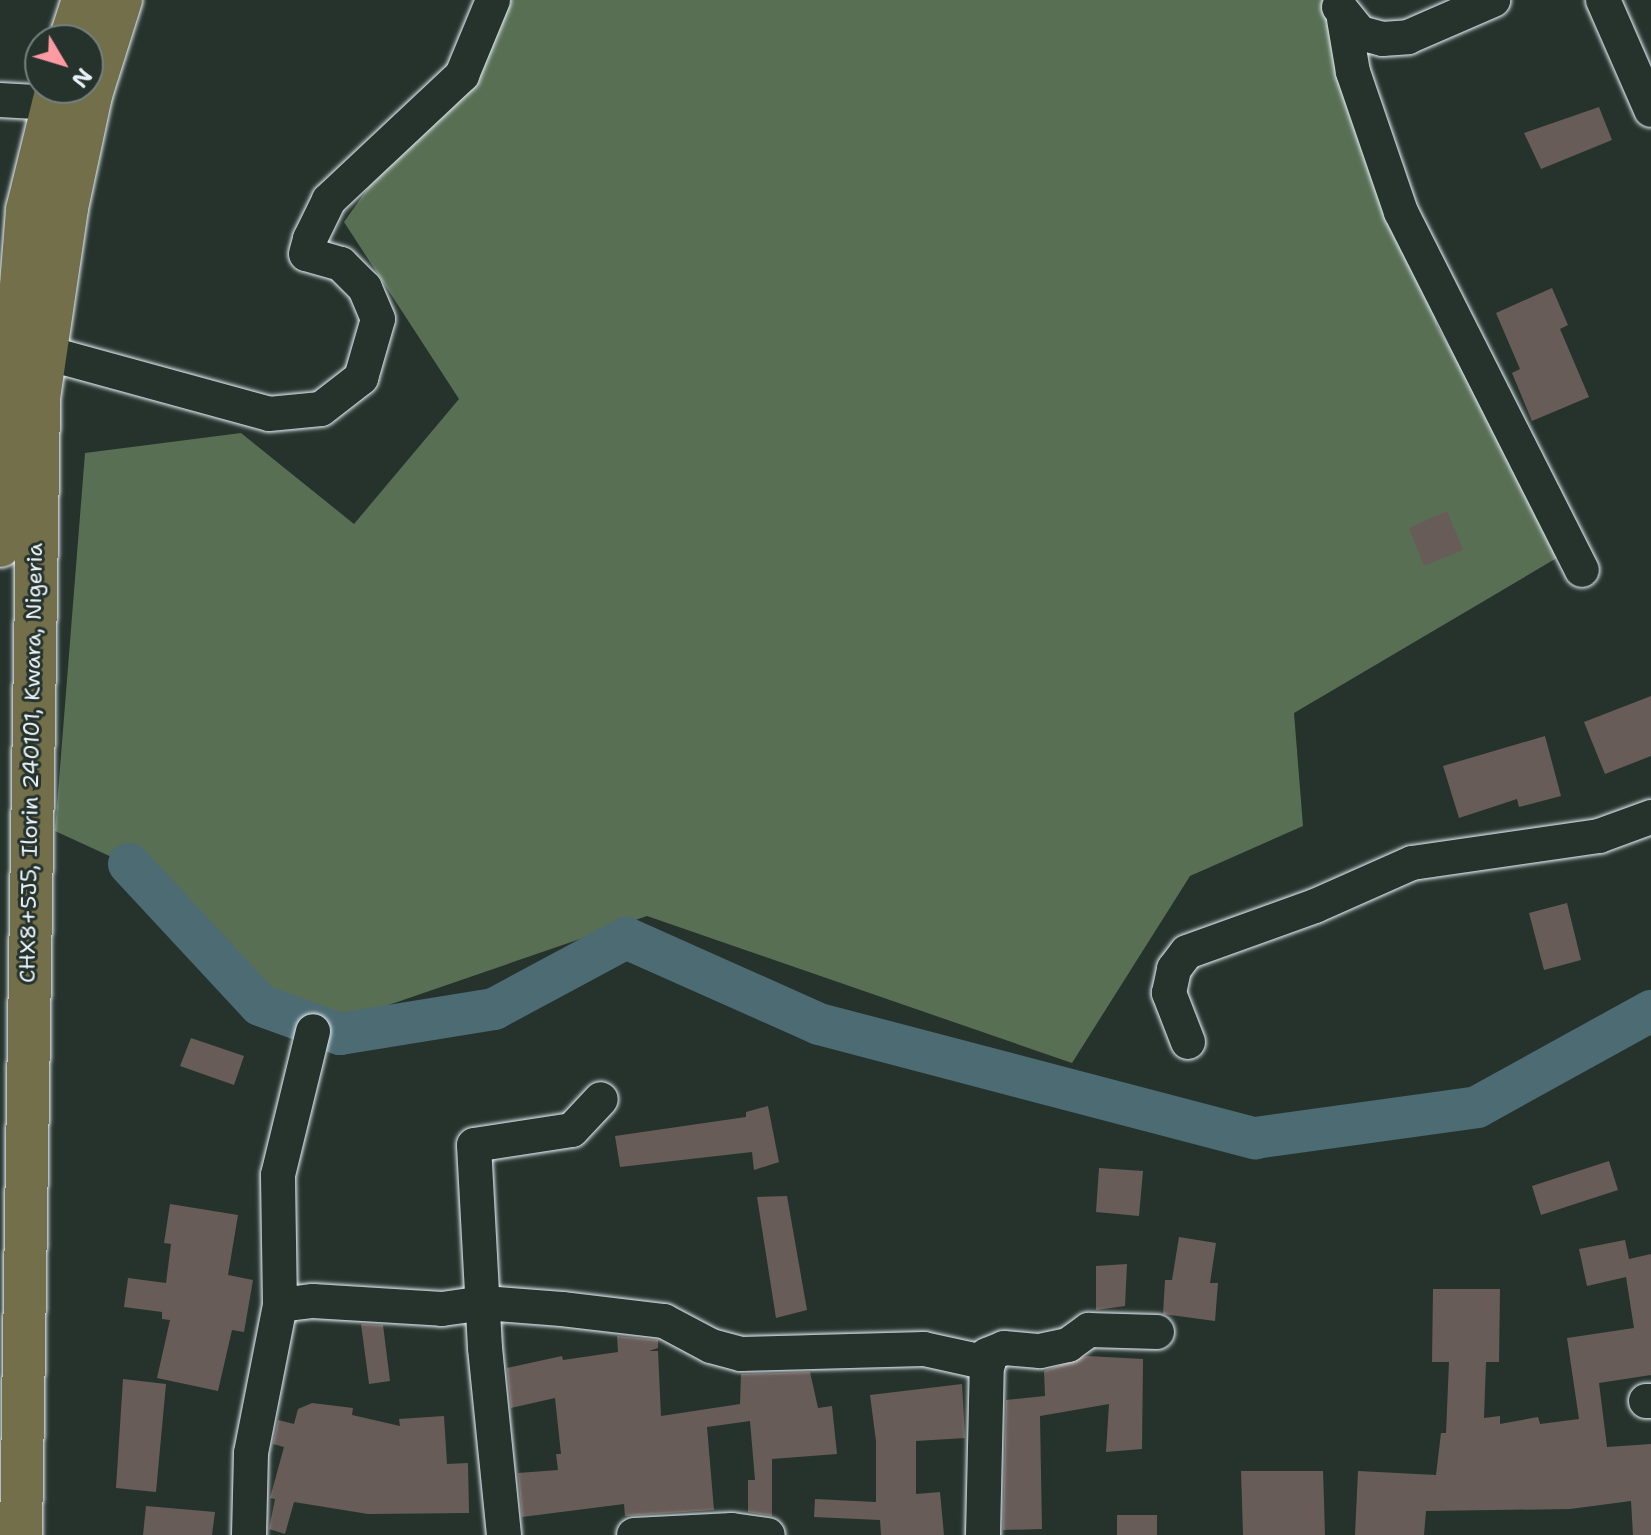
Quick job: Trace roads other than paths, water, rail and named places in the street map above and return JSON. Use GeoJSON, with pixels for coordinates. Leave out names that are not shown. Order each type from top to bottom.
{"type":"FeatureCollection","features":[{"type":"Feature","properties":{"kind":"main road"},"geometry":{"type":"LineString","coordinates":[[75,24],[83,0]]}},
{"type":"Feature","properties":{"kind":"main road","name":"CHX8+5J5, Ilorin 240101, Kwara, Nigeria"},"geometry":{"type":"LineString","coordinates":[[21,1535],[34,539],[19,342],[121,0]]}},
{"type":"Feature","properties":{"kind":"main road","name":"CHX8+5J5, Ilorin 240101, Kwara, Nigeria"},"geometry":{"type":"LineString","coordinates":[[0,546],[19,342],[27,210],[53,104]]}},
{"type":"Feature","properties":{"kind":"street"},"geometry":{"type":"LineString","coordinates":[[19,342],[269,414],[321,409],[361,378],[378,319],[365,288],[341,264],[306,254],[310,239],[329,200],[462,75],[493,0]]}},
{"type":"Feature","properties":{"kind":"street"},"geometry":{"type":"LineString","coordinates":[[1340,10],[1360,33],[1382,39],[1408,37],[1493,0]]}},
{"type":"Feature","properties":{"kind":"street"},"geometry":{"type":"LineString","coordinates":[[1603,0],[1651,110]]}},
{"type":"Feature","properties":{"kind":"street"},"geometry":{"type":"LineString","coordinates":[[1340,10],[1353,72],[1401,212],[1582,570]]}},
{"type":"Feature","properties":{"kind":"street"},"geometry":{"type":"LineString","coordinates":[[0,100],[24,98]]}},
{"type":"Feature","properties":{"kind":"street"},"geometry":{"type":"LineString","coordinates":[[1188,1042],[1169,993],[1174,969],[1187,952],[1315,906],[1412,863],[1599,836],[1651,817]]}},
{"type":"Feature","properties":{"kind":"street"},"geometry":{"type":"LineString","coordinates":[[249,1535],[251,1453],[280,1305],[278,1175],[313,1031]]}},
{"type":"Feature","properties":{"kind":"street"},"geometry":{"type":"LineString","coordinates":[[504,1535],[474,1145],[572,1130],[601,1099]]}},
{"type":"Feature","properties":{"kind":"street"},"geometry":{"type":"LineString","coordinates":[[280,1305],[313,1301],[442,1309],[484,1303],[664,1321],[711,1346],[741,1354],[924,1349],[988,1363]]}},
{"type":"Feature","properties":{"kind":"street"},"geometry":{"type":"LineString","coordinates":[[983,1535],[987,1355],[1004,1348],[1054,1348],[1089,1330],[1157,1332]]}},
{"type":"Feature","properties":{"kind":"street"},"geometry":{"type":"LineString","coordinates":[[634,1535],[768,1535]]}},
{"type":"Feature","properties":{"kind":"waterway"},"geometry":{"type":"LineString","coordinates":[[129,864],[260,1005],[340,1034],[494,1009],[626,938],[819,1024],[1255,1138],[1477,1107],[1651,1011]]}}]}
